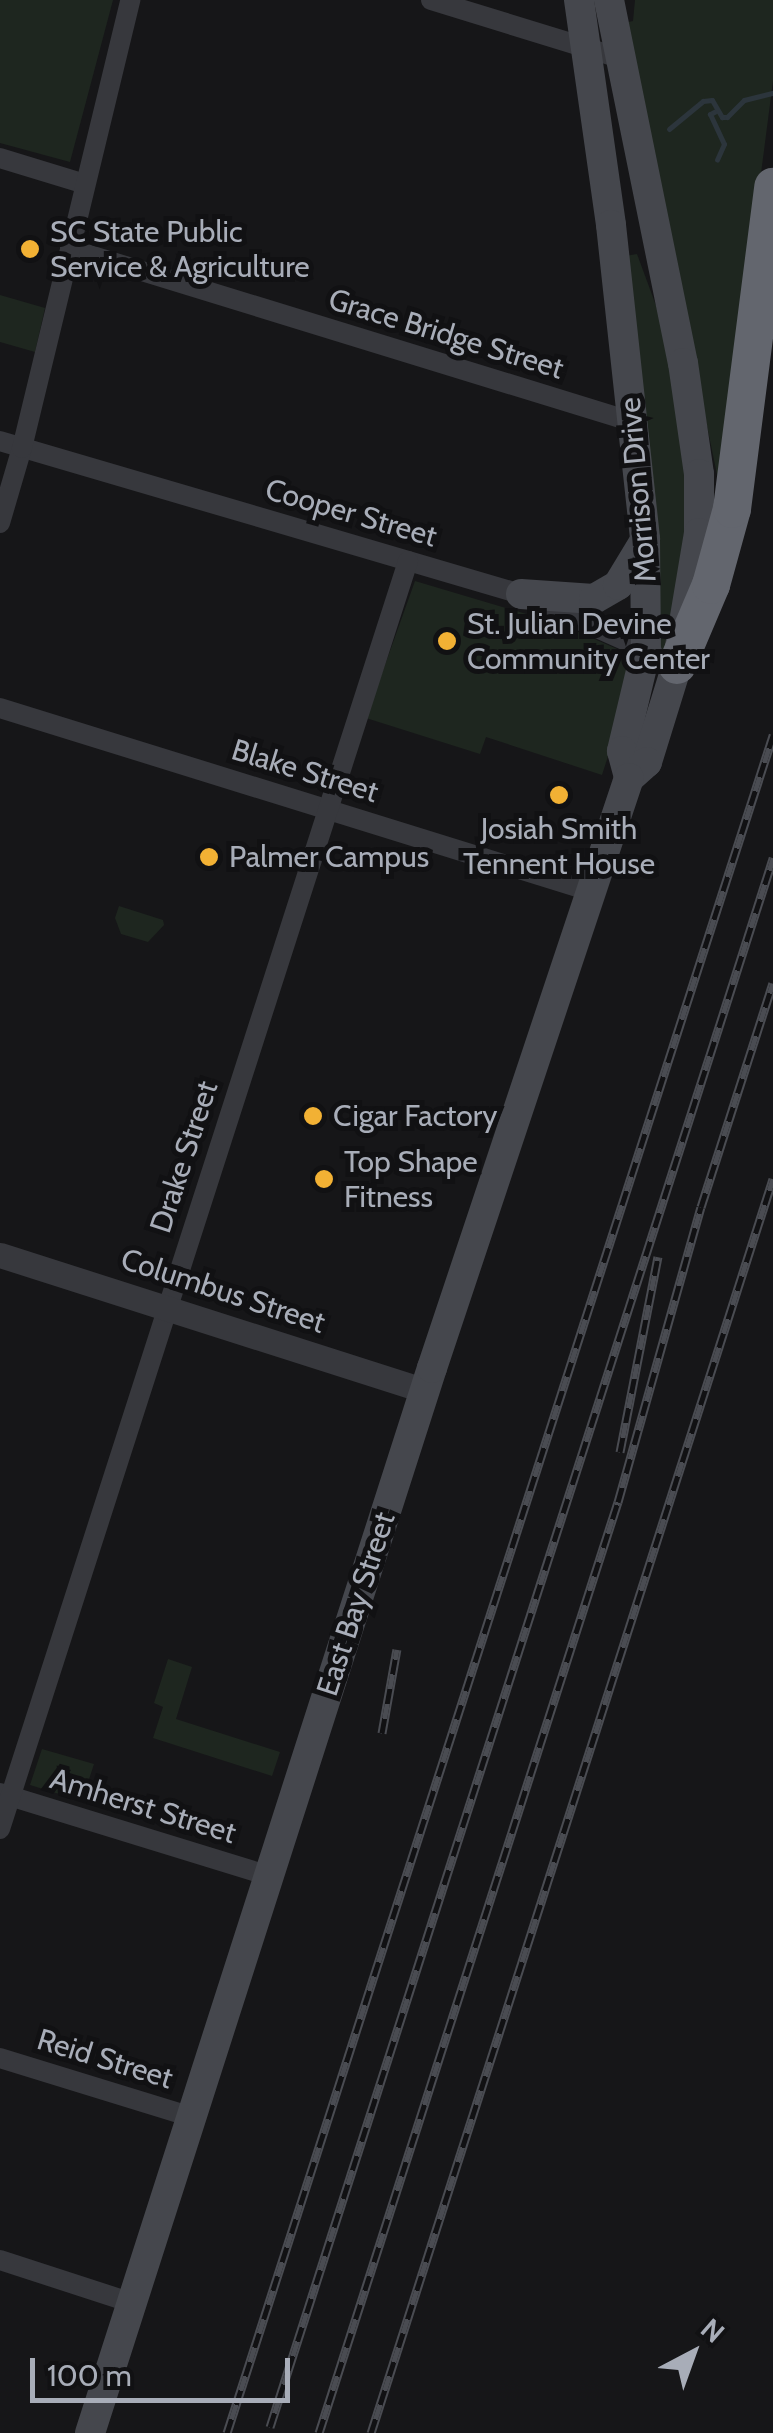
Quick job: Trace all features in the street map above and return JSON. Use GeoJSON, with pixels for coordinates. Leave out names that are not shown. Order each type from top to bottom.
{"type":"FeatureCollection","features":[{"type":"Feature","properties":{"kind":"highway"},"geometry":{"type":"LineString","coordinates":[[662,657],[711,585],[732,509],[746,428],[773,187]]}},
{"type":"Feature","properties":{"kind":"main road","name":"Morrison Drive"},"geometry":{"type":"LineString","coordinates":[[578,0],[662,657]]}},
{"type":"Feature","properties":{"kind":"main road","name":"Morrison Drive"},"geometry":{"type":"LineString","coordinates":[[609,0],[682,362],[699,474],[699,533],[662,657],[647,762],[629,778]]}},
{"type":"Feature","properties":{"kind":"main road"},"geometry":{"type":"LineString","coordinates":[[521,594],[594,599],[618,584],[645,539]]}},
{"type":"Feature","properties":{"kind":"main road","name":"East Bay Street"},"geometry":{"type":"LineString","coordinates":[[90,2433],[425,1391],[629,778]]}},
{"type":"Feature","properties":{"kind":"street"},"geometry":{"type":"LineString","coordinates":[[0,523],[22,448],[130,0]]}},
{"type":"Feature","properties":{"kind":"street"},"geometry":{"type":"LineString","coordinates":[[430,0],[619,58]]}},
{"type":"Feature","properties":{"kind":"street"},"geometry":{"type":"LineString","coordinates":[[0,158],[85,184]]}},
{"type":"Feature","properties":{"kind":"street","name":"Grace Bridge Street"},"geometry":{"type":"LineString","coordinates":[[70,249],[633,422]]}},
{"type":"Feature","properties":{"kind":"street","name":"Cooper Street"},"geometry":{"type":"LineString","coordinates":[[0,441],[521,594],[662,657]]}},
{"type":"Feature","properties":{"kind":"street","name":"Drake Street"},"geometry":{"type":"LineString","coordinates":[[0,1829],[5,1794],[168,1306],[408,561]]}},
{"type":"Feature","properties":{"kind":"street","name":"Blake Street"},"geometry":{"type":"LineString","coordinates":[[0,708],[593,892]]}},
{"type":"Feature","properties":{"kind":"street","name":"Columbus Street"},"geometry":{"type":"LineString","coordinates":[[0,1255],[425,1391]]}},
{"type":"Feature","properties":{"kind":"street","name":"Amherst Street"},"geometry":{"type":"LineString","coordinates":[[5,1794],[269,1876]]}},
{"type":"Feature","properties":{"kind":"street","name":"Reid Street"},"geometry":{"type":"LineString","coordinates":[[0,2058],[192,2117]]}},
{"type":"Feature","properties":{"kind":"street"},"geometry":{"type":"LineString","coordinates":[[0,2260],[132,2303]]}},
{"type":"Feature","properties":{"kind":"shaded area"},"geometry":{"type":"Polygon","coordinates":[[[0,0],[113,0],[70,162],[0,143],[0,0]]]}},
{"type":"Feature","properties":{"kind":"shaded area"},"geometry":{"type":"Polygon","coordinates":[[[635,0],[773,0],[773,81],[720,489],[624,23],[633,21],[635,0]]]}},
{"type":"Feature","properties":{"kind":"shaded area"},"geometry":{"type":"Polygon","coordinates":[[[637,254],[658,311],[686,433],[687,512],[668,650],[658,649],[625,256],[637,254]]]}},
{"type":"Feature","properties":{"kind":"shaded area"},"geometry":{"type":"Polygon","coordinates":[[[0,295],[45,308],[35,352],[0,342],[0,295]]]}},
{"type":"Feature","properties":{"kind":"shaded area"},"geometry":{"type":"Polygon","coordinates":[[[415,581],[560,624],[631,655],[634,675],[602,775],[486,737],[480,754],[366,718],[415,581]]]}},
{"type":"Feature","properties":{"kind":"shaded area"},"geometry":{"type":"Polygon","coordinates":[[[119,906],[163,920],[164,925],[148,942],[121,934],[115,918],[119,906]]]}},
{"type":"Feature","properties":{"kind":"shaded area"},"geometry":{"type":"Polygon","coordinates":[[[168,1659],[192,1667],[176,1719],[280,1752],[272,1776],[153,1738],[163,1707],[154,1703],[168,1659]]]}},
{"type":"Feature","properties":{"kind":"shaded area"},"geometry":{"type":"Polygon","coordinates":[[[42,1749],[94,1764],[82,1801],[30,1785],[42,1749]]]}},
{"type":"Feature","properties":{"kind":"waterway"},"geometry":{"type":"LineString","coordinates":[[669,129],[703,101],[712,100],[722,117],[727,117],[744,100],[773,93]]}},
{"type":"Feature","properties":{"kind":"waterway"},"geometry":{"type":"LineString","coordinates":[[716,111],[710,114],[724,144],[717,160]]}},
{"type":"Feature","properties":{"kind":"railway"},"geometry":{"type":"LineString","coordinates":[[227,2433],[773,735]]}},
{"type":"Feature","properties":{"kind":"railway"},"geometry":{"type":"LineString","coordinates":[[270,2427],[773,858]]}},
{"type":"Feature","properties":{"kind":"railway"},"geometry":{"type":"LineString","coordinates":[[319,2433],[618,1502],[701,1207],[773,983]]}},
{"type":"Feature","properties":{"kind":"railway"},"geometry":{"type":"LineString","coordinates":[[371,2433],[773,1179]]}},
{"type":"Feature","properties":{"kind":"railway"},"geometry":{"type":"LineString","coordinates":[[620,1452],[658,1257]]}},
{"type":"Feature","properties":{"kind":"railway"},"geometry":{"type":"LineString","coordinates":[[382,1733],[397,1649]]}},
{"type":"Feature","properties":{"kind":"place","name":"SC State Public Service & Agriculture"},"geometry":{"type":"Point","coordinates":[30,249]}},
{"type":"Feature","properties":{"kind":"place","name":"St. Julian Devine Community Center"},"geometry":{"type":"Point","coordinates":[447,641]}},
{"type":"Feature","properties":{"kind":"place","name":"Josiah Smith Tennent House"},"geometry":{"type":"Point","coordinates":[559,795]}},
{"type":"Feature","properties":{"kind":"place","name":"Palmer Campus"},"geometry":{"type":"Point","coordinates":[209,857]}},
{"type":"Feature","properties":{"kind":"place","name":"Cigar Factory"},"geometry":{"type":"Point","coordinates":[313,1116]}},
{"type":"Feature","properties":{"kind":"place","name":"Top Shape Fitness"},"geometry":{"type":"Point","coordinates":[324,1179]}}]}
